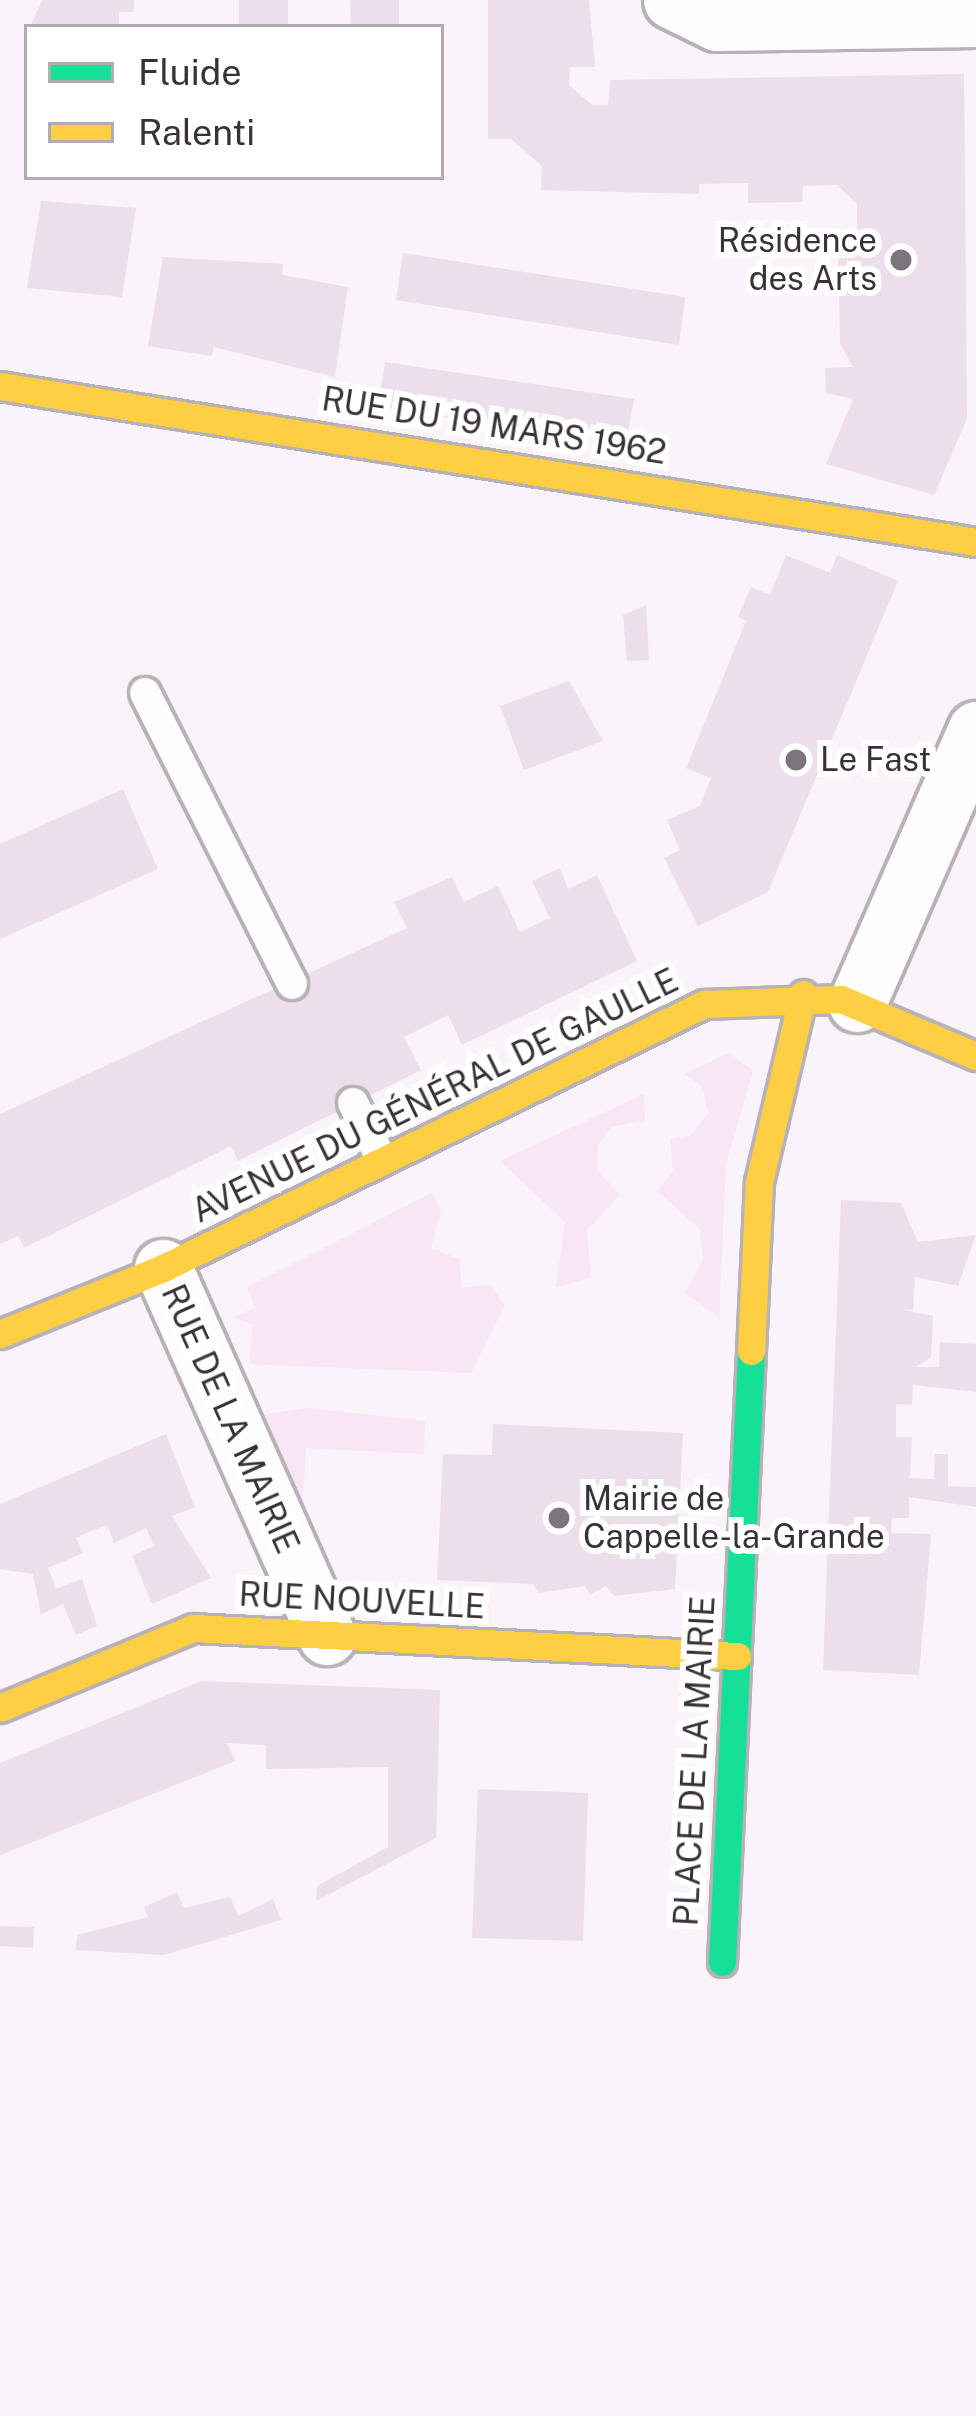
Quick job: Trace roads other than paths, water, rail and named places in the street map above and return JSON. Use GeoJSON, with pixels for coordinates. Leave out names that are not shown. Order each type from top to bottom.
{"type":"FeatureCollection","features":[{"type":"Feature","properties":{"kind":"street"},"geometry":{"type":"LineString","coordinates":[[672,0],[718,22],[976,18]]}},
{"type":"Feature","properties":{"kind":"street","name":"RUE DU 19 MARS 1962"},"geometry":{"type":"LineString","coordinates":[[0,386],[976,542]]}},
{"type":"Feature","properties":{"kind":"street"},"geometry":{"type":"LineString","coordinates":[[830,998],[976,730]]}},
{"type":"Feature","properties":{"kind":"street","name":"AVENUE DU GÉNÉRAL DE GAULLE"},"geometry":{"type":"LineString","coordinates":[[0,1334],[163,1268],[704,1004],[830,998],[976,1056]]}},
{"type":"Feature","properties":{"kind":"street","name":"PLACE DE LA MAIRIE"},"geometry":{"type":"LineString","coordinates":[[722,1962],[759,1182],[830,998]]}},
{"type":"Feature","properties":{"kind":"street","name":"RUE DE LA MAIRIE"},"geometry":{"type":"LineString","coordinates":[[163,1268],[327,1636]]}},
{"type":"Feature","properties":{"kind":"street","name":"RUE NOUVELLE"},"geometry":{"type":"LineString","coordinates":[[0,1708],[171,1633],[737,1656]]}},
{"type":"Feature","properties":{"kind":"lane"},"geometry":{"type":"LineString","coordinates":[[145,693],[292,984]]}},
{"type":"Feature","properties":{"kind":"lane"},"geometry":{"type":"LineString","coordinates":[[352,1103],[382,1160]]}},
{"type":"Feature","properties":{"kind":"place","name":"Résidence des Arts"},"geometry":{"type":"Point","coordinates":[901,260]}},
{"type":"Feature","properties":{"kind":"place","name":"Le Fast"},"geometry":{"type":"Point","coordinates":[796,760]}},
{"type":"Feature","properties":{"kind":"place","name":"Mairie de Cappelle-la-Grande"},"geometry":{"type":"Point","coordinates":[559,1518]}}]}
